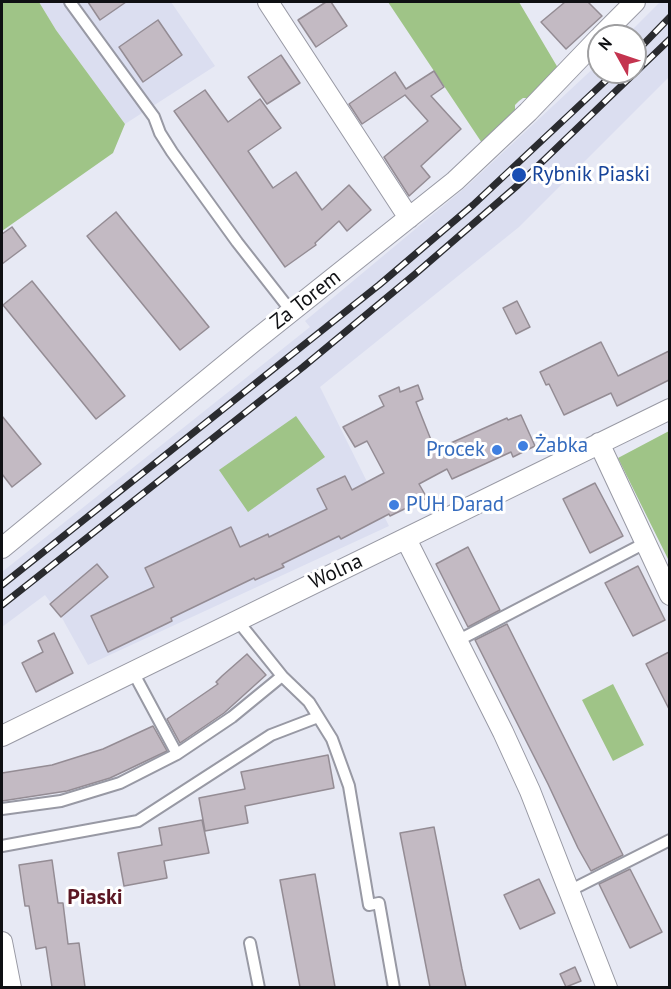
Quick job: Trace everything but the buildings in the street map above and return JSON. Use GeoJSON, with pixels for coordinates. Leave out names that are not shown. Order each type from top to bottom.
{"type":"FeatureCollection","features":[{"type":"Feature","properties":{"kind":"street"},"geometry":{"type":"LineString","coordinates":[[268,2],[409,218]]}},
{"type":"Feature","properties":{"kind":"street","name":"Za Torem"},"geometry":{"type":"LineString","coordinates":[[613,24],[635,2]]}},
{"type":"Feature","properties":{"kind":"street","name":"Za Torem"},"geometry":{"type":"LineString","coordinates":[[2,548],[463,173],[528,112],[587,51]]}},
{"type":"Feature","properties":{"kind":"street","name":"Wolna"},"geometry":{"type":"LineString","coordinates":[[2,736],[669,409]]}},
{"type":"Feature","properties":{"kind":"street"},"geometry":{"type":"LineString","coordinates":[[599,443],[669,595]]}},
{"type":"Feature","properties":{"kind":"street"},"geometry":{"type":"LineString","coordinates":[[406,539],[525,782],[607,987]]}},
{"type":"Feature","properties":{"kind":"street"},"geometry":{"type":"LineString","coordinates":[[2,942],[11,987]]}},
{"type":"Feature","properties":{"kind":"lane"},"geometry":{"type":"LineString","coordinates":[[70,2],[154,117],[159,133],[172,152],[291,312]]}},
{"type":"Feature","properties":{"kind":"lane"},"geometry":{"type":"LineString","coordinates":[[457,641],[645,543]]}},
{"type":"Feature","properties":{"kind":"lane"},"geometry":{"type":"LineString","coordinates":[[237,620],[282,676],[309,702],[332,739],[349,786],[369,905],[379,903],[394,987]]}},
{"type":"Feature","properties":{"kind":"lane"},"geometry":{"type":"LineString","coordinates":[[133,672],[177,754]]}},
{"type":"Feature","properties":{"kind":"lane"},"geometry":{"type":"LineString","coordinates":[[2,809],[61,801],[120,783],[177,754],[232,717],[282,676]]}},
{"type":"Feature","properties":{"kind":"lane"},"geometry":{"type":"LineString","coordinates":[[2,846],[138,821],[271,735],[318,717]]}},
{"type":"Feature","properties":{"kind":"lane"},"geometry":{"type":"LineString","coordinates":[[569,891],[669,840]]}},
{"type":"Feature","properties":{"kind":"lane"},"geometry":{"type":"LineString","coordinates":[[250,943],[259,987]]}},
{"type":"Feature","properties":{"kind":"shaded area"},"geometry":{"type":"Polygon","coordinates":[[[39,2],[171,2],[215,66],[125,124],[56,30],[39,2]]]}},
{"type":"Feature","properties":{"kind":"shaded area"},"geometry":{"type":"Polygon","coordinates":[[[660,2],[669,2],[669,77],[519,227],[320,387],[389,526],[88,665],[62,618],[45,595],[2,627],[2,572],[310,327],[305,321],[467,186],[587,74],[587,84],[647,84],[647,24],[638,24],[660,2]]]}},
{"type":"Feature","properties":{"kind":"green space"},"geometry":{"type":"Polygon","coordinates":[[[2,2],[39,2],[56,30],[125,124],[113,153],[2,231],[2,2]]]}},
{"type":"Feature","properties":{"kind":"green space"},"geometry":{"type":"Polygon","coordinates":[[[388,2],[519,2],[558,68],[528,98],[519,101],[515,105],[515,111],[482,143],[388,2]]]}},
{"type":"Feature","properties":{"kind":"green space"},"geometry":{"type":"Polygon","coordinates":[[[296,416],[325,457],[248,512],[219,470],[296,416]]]}},
{"type":"Feature","properties":{"kind":"green space"},"geometry":{"type":"Polygon","coordinates":[[[669,431],[669,561],[618,458],[669,431]]]}},
{"type":"Feature","properties":{"kind":"green space"},"geometry":{"type":"Polygon","coordinates":[[[613,684],[644,745],[613,761],[582,700],[613,684]]]}},
{"type":"Feature","properties":{"kind":"railway"},"geometry":{"type":"LineString","coordinates":[[647,41],[670,17]]}},
{"type":"Feature","properties":{"kind":"railway"},"geometry":{"type":"LineString","coordinates":[[2,605],[303,367],[414,275],[518,185],[670,39]]}},
{"type":"Feature","properties":{"kind":"railway"},"geometry":{"type":"LineString","coordinates":[[2,585],[379,285],[473,205],[602,84]]}},
{"type":"Feature","properties":{"kind":"place","name":"Rybnik Piaski"},"geometry":{"type":"Point","coordinates":[519,175]}},
{"type":"Feature","properties":{"kind":"place","name":"Żabka"},"geometry":{"type":"Point","coordinates":[523,446]}},
{"type":"Feature","properties":{"kind":"place","name":"Procek"},"geometry":{"type":"Point","coordinates":[497,450]}},
{"type":"Feature","properties":{"kind":"place","name":"PUH Darad"},"geometry":{"type":"Point","coordinates":[394,505]}},
{"type":"Feature","properties":{"kind":"district","name":"Piaski"},"geometry":{"type":"Point","coordinates":[95,898]}}]}
